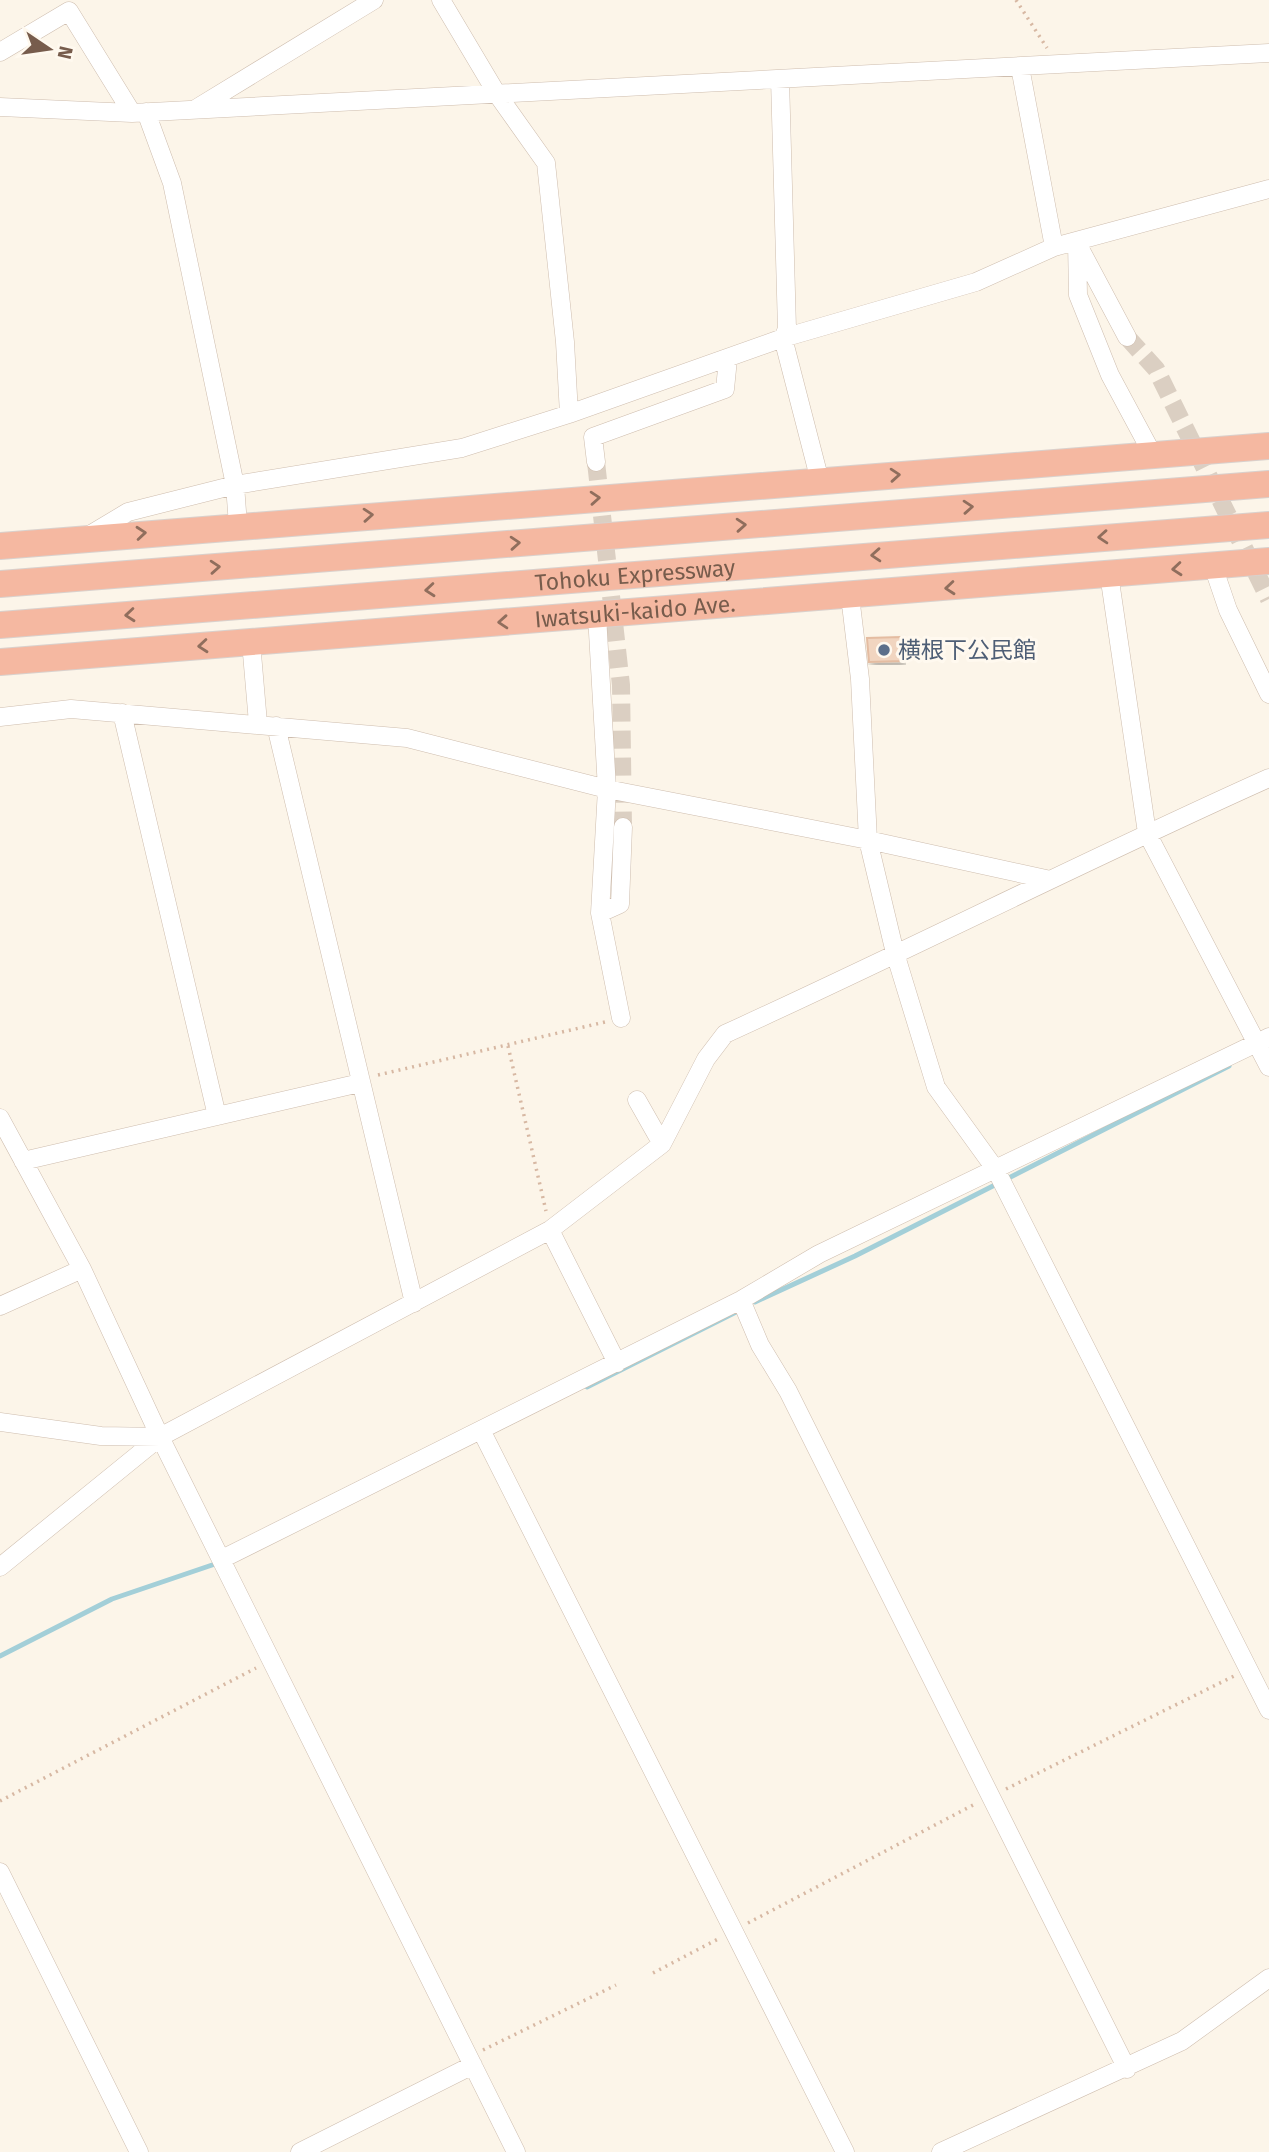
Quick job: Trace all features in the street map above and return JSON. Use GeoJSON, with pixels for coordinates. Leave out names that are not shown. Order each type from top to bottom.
{"type":"FeatureCollection","features":[{"type":"Feature","properties":{"kind":"highway"},"geometry":{"type":"LineString","coordinates":[[0,545],[1269,446]]}},
{"type":"Feature","properties":{"kind":"highway","name":"Tohoku Expressway"},"geometry":{"type":"LineString","coordinates":[[0,584],[1269,484]]}},
{"type":"Feature","properties":{"kind":"highway","name":"Tohoku Expressway"},"geometry":{"type":"LineString","coordinates":[[0,625],[1269,525]]}},
{"type":"Feature","properties":{"kind":"highway","name":"Iwatsuki-kaido Ave."},"geometry":{"type":"LineString","coordinates":[[0,662],[1269,561]]}},
{"type":"Feature","properties":{"kind":"street"},"geometry":{"type":"LineString","coordinates":[[194,110],[374,0]]}},
{"type":"Feature","properties":{"kind":"street"},"geometry":{"type":"LineString","coordinates":[[441,0],[497,94],[546,163],[565,342],[569,414]]}},
{"type":"Feature","properties":{"kind":"street"},"geometry":{"type":"LineString","coordinates":[[0,52],[69,11],[139,113],[172,183],[235,485],[238,525]]}},
{"type":"Feature","properties":{"kind":"street"},"geometry":{"type":"LineString","coordinates":[[0,107],[139,113],[1269,53]]}},
{"type":"Feature","properties":{"kind":"street"},"geometry":{"type":"LineString","coordinates":[[1020,67],[1054,247]]}},
{"type":"Feature","properties":{"kind":"street"},"geometry":{"type":"LineString","coordinates":[[780,79],[787,329],[783,338],[820,481]]}},
{"type":"Feature","properties":{"kind":"street"},"geometry":{"type":"LineString","coordinates":[[83,538],[128,512],[235,485],[373,465],[462,448],[569,414],[783,338],[976,282],[1054,247],[1269,189]]}},
{"type":"Feature","properties":{"kind":"street"},"geometry":{"type":"LineString","coordinates":[[1077,242],[1127,337]]}},
{"type":"Feature","properties":{"kind":"street"},"geometry":{"type":"LineString","coordinates":[[1077,242],[1078,295],[1110,375],[1153,455]]}},
{"type":"Feature","properties":{"kind":"street"},"geometry":{"type":"LineString","coordinates":[[596,462],[593,437],[725,389],[728,359]]}},
{"type":"Feature","properties":{"kind":"street"},"geometry":{"type":"LineString","coordinates":[[1213,566],[1228,610],[1269,694]]}},
{"type":"Feature","properties":{"kind":"street"},"geometry":{"type":"LineString","coordinates":[[1109,575],[1147,832],[1263,1040],[1269,1067]]}},
{"type":"Feature","properties":{"kind":"street"},"geometry":{"type":"LineString","coordinates":[[850,596],[860,679],[868,840],[895,953],[936,1087],[996,1170],[1269,1710]]}},
{"type":"Feature","properties":{"kind":"street"},"geometry":{"type":"LineString","coordinates":[[597,615],[607,789],[600,913],[621,1018]]}},
{"type":"Feature","properties":{"kind":"street"},"geometry":{"type":"LineString","coordinates":[[251,642],[258,723]]}},
{"type":"Feature","properties":{"kind":"street"},"geometry":{"type":"LineString","coordinates":[[0,718],[71,709],[258,723],[407,738],[607,789],[868,840],[1046,879]]}},
{"type":"Feature","properties":{"kind":"street"},"geometry":{"type":"LineString","coordinates":[[122,713],[217,1116]]}},
{"type":"Feature","properties":{"kind":"street"},"geometry":{"type":"LineString","coordinates":[[276,726],[414,1303]]}},
{"type":"Feature","properties":{"kind":"street"},"geometry":{"type":"LineString","coordinates":[[0,1567],[160,1437],[550,1230],[662,1144],[706,1059],[725,1034],[979,916],[1046,879],[1269,778]]}},
{"type":"Feature","properties":{"kind":"street"},"geometry":{"type":"LineString","coordinates":[[600,913],[620,904],[623,827]]}},
{"type":"Feature","properties":{"kind":"street"},"geometry":{"type":"LineString","coordinates":[[222,1559],[741,1300],[819,1254],[1263,1040]]}},
{"type":"Feature","properties":{"kind":"street"},"geometry":{"type":"LineString","coordinates":[[23,1161],[360,1081]]}},
{"type":"Feature","properties":{"kind":"street"},"geometry":{"type":"LineString","coordinates":[[637,1100],[662,1144]]}},
{"type":"Feature","properties":{"kind":"street"},"geometry":{"type":"LineString","coordinates":[[0,1118],[82,1269],[160,1437],[516,2152]]}},
{"type":"Feature","properties":{"kind":"street"},"geometry":{"type":"LineString","coordinates":[[550,1230],[617,1363]]}},
{"type":"Feature","properties":{"kind":"street"},"geometry":{"type":"LineString","coordinates":[[0,1306],[82,1269]]}},
{"type":"Feature","properties":{"kind":"street"},"geometry":{"type":"LineString","coordinates":[[741,1300],[760,1345],[788,1391],[989,1797],[1128,2068]]}},
{"type":"Feature","properties":{"kind":"street"},"geometry":{"type":"LineString","coordinates":[[0,1422],[101,1436],[160,1437]]}},
{"type":"Feature","properties":{"kind":"street"},"geometry":{"type":"LineString","coordinates":[[481,1430],[845,2152]]}},
{"type":"Feature","properties":{"kind":"street"},"geometry":{"type":"LineString","coordinates":[[0,1872],[139,2152]]}},
{"type":"Feature","properties":{"kind":"street"},"geometry":{"type":"LineString","coordinates":[[940,2152],[1182,2041],[1269,1978]]}},
{"type":"Feature","properties":{"kind":"street"},"geometry":{"type":"LineString","coordinates":[[300,2152],[471,2061]]}},
{"type":"Feature","properties":{"kind":"path"},"geometry":{"type":"LineString","coordinates":[[1016,0],[1058,65]]}},
{"type":"Feature","properties":{"kind":"path"},"geometry":{"type":"LineString","coordinates":[[360,1081],[621,1018]]}},
{"type":"Feature","properties":{"kind":"path"},"geometry":{"type":"LineString","coordinates":[[508,1046],[550,1230]]}},
{"type":"Feature","properties":{"kind":"path"},"geometry":{"type":"LineString","coordinates":[[0,1801],[272,1660]]}},
{"type":"Feature","properties":{"kind":"path"},"geometry":{"type":"LineString","coordinates":[[653,1973],[989,1797],[1248,1669]]}},
{"type":"Feature","properties":{"kind":"path"},"geometry":{"type":"LineString","coordinates":[[471,2061],[616,1985]]}},
{"type":"Feature","properties":{"kind":"building","name":"横根下公民館"},"geometry":{"type":"Polygon","coordinates":[[[901,637],[902,661],[869,662],[867,638],[901,637]]]}},
{"type":"Feature","properties":{"kind":"waterway"},"geometry":{"type":"LineString","coordinates":[[755,1302],[855,1256],[1229,1066]]}},
{"type":"Feature","properties":{"kind":"waterway"},"geometry":{"type":"LineString","coordinates":[[587,1387],[738,1311]]}},
{"type":"Feature","properties":{"kind":"waterway"},"geometry":{"type":"LineString","coordinates":[[0,1656],[112,1599],[218,1563]]}},
{"type":"Feature","properties":{"kind":"tunnel"},"geometry":{"type":"LineString","coordinates":[[1127,337],[1156,369],[1269,599]]}},
{"type":"Feature","properties":{"kind":"tunnel"},"geometry":{"type":"LineString","coordinates":[[596,462],[621,685],[623,827]]}},
{"type":"Feature","properties":{"kind":"place","name":"横根下公民館"},"geometry":{"type":"Point","coordinates":[884,650]}}]}
